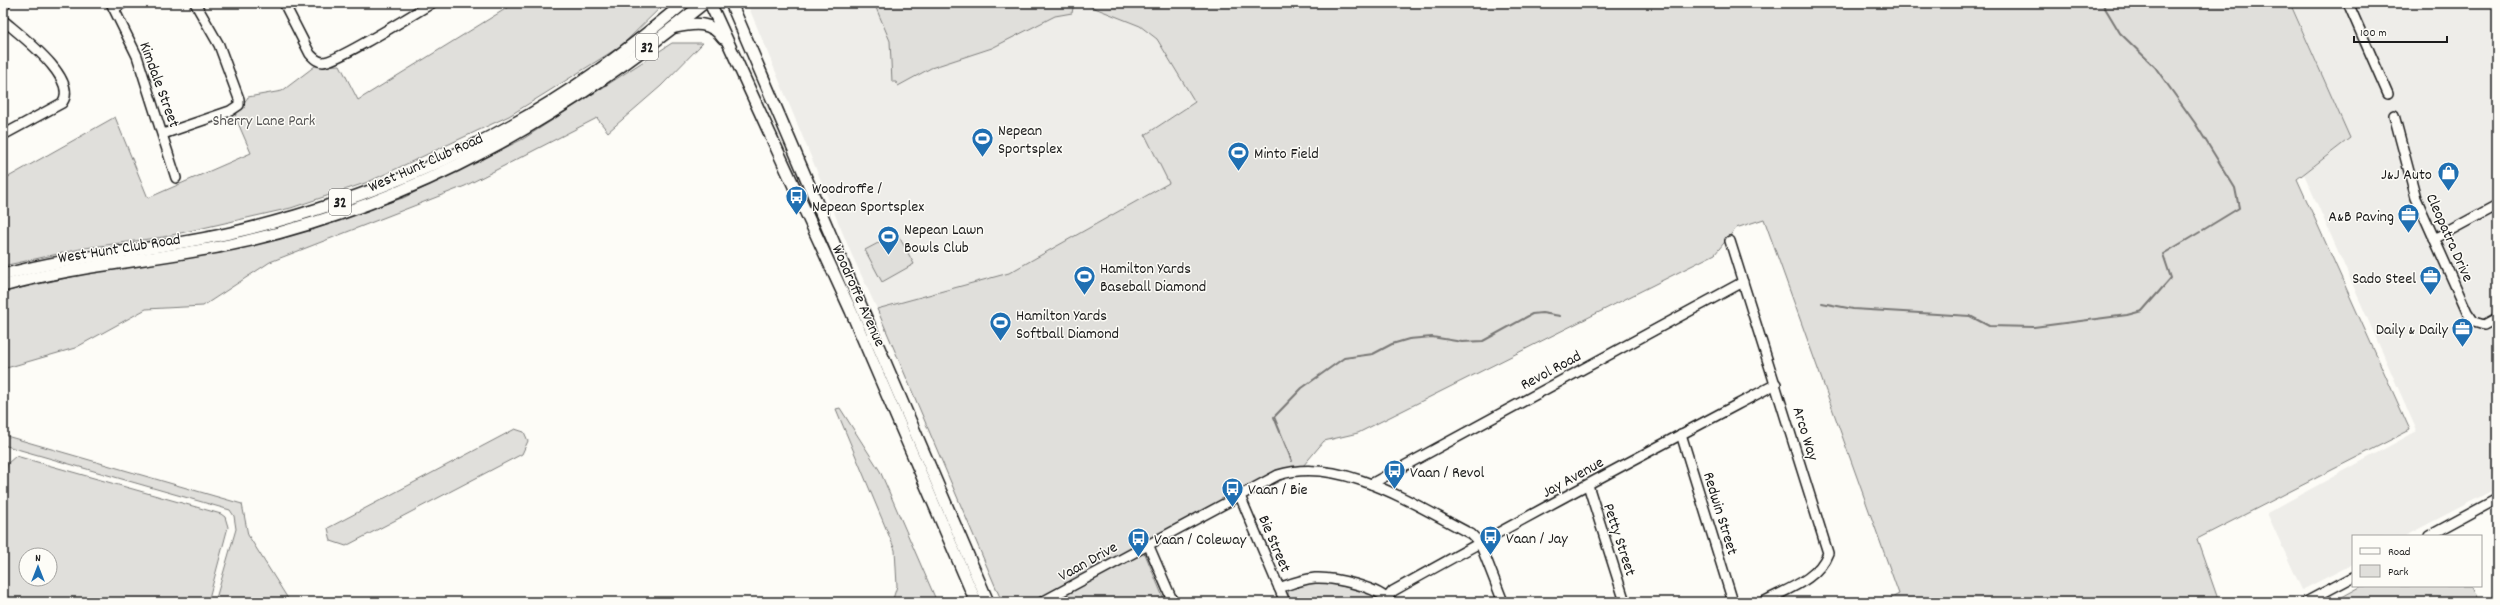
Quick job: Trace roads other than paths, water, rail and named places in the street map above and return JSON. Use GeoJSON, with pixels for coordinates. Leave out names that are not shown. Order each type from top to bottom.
{"type":"FeatureCollection","features":[{"type":"Feature","properties":{"kind":"main road","name":"West Hunt Club Road"},"geometry":{"type":"LineString","coordinates":[[3,286],[53,273],[189,253],[238,243],[313,223],[369,204],[453,168],[526,130],[597,84],[704,3]]}},
{"type":"Feature","properties":{"kind":"main road","name":"Woodroffe Avenue"},"geometry":{"type":"LineString","coordinates":[[710,3],[785,166],[914,456],[976,602]]}},
{"type":"Feature","properties":{"kind":"main road","name":"Woodroffe Avenue"},"geometry":{"type":"LineString","coordinates":[[731,3],[797,161],[988,602]]}},
{"type":"Feature","properties":{"kind":"main road"},"geometry":{"type":"LineString","coordinates":[[740,3],[744,36]]}},
{"type":"Feature","properties":{"kind":"main road","name":"West Hunt Club Road"},"geometry":{"type":"LineString","coordinates":[[3,275],[78,258],[233,232],[332,205],[365,193],[443,160],[527,116],[596,72],[680,5]]}},
{"type":"Feature","properties":{"kind":"main road"},"geometry":{"type":"LineString","coordinates":[[671,28],[693,23],[709,26],[720,33],[732,50]]}},
{"type":"Feature","properties":{"kind":"main road"},"geometry":{"type":"LineString","coordinates":[[785,166],[797,161]]}},
{"type":"Feature","properties":{"kind":"street"},"geometry":{"type":"LineString","coordinates":[[3,6],[6,3]]}},
{"type":"Feature","properties":{"kind":"street"},"geometry":{"type":"LineString","coordinates":[[112,6],[123,3]]}},
{"type":"Feature","properties":{"kind":"street"},"geometry":{"type":"LineString","coordinates":[[163,134],[230,111],[239,104],[239,99],[219,45],[195,3]]}},
{"type":"Feature","properties":{"kind":"street"},"geometry":{"type":"LineString","coordinates":[[284,3],[310,54],[316,60],[322,62],[340,55],[432,3]]}},
{"type":"Feature","properties":{"kind":"street"},"geometry":{"type":"LineString","coordinates":[[2348,3],[2388,94]]}},
{"type":"Feature","properties":{"kind":"street","name":"Kimdale Street"},"geometry":{"type":"LineString","coordinates":[[112,6],[137,56],[176,178]]}},
{"type":"Feature","properties":{"kind":"street"},"geometry":{"type":"LineString","coordinates":[[3,20],[52,65],[67,90],[67,97],[62,103],[3,135]]}},
{"type":"Feature","properties":{"kind":"street","name":"Cleopatra Drive"},"geometry":{"type":"LineString","coordinates":[[2394,115],[2416,198],[2474,322],[2484,324],[2497,318]]}},
{"type":"Feature","properties":{"kind":"street"},"geometry":{"type":"LineString","coordinates":[[2434,239],[2497,205]]}},
{"type":"Feature","properties":{"kind":"street","name":"Arco Way"},"geometry":{"type":"LineString","coordinates":[[1730,241],[1828,553],[1824,566],[1813,576],[1763,602]]}},
{"type":"Feature","properties":{"kind":"street","name":"Revol Road"},"geometry":{"type":"LineString","coordinates":[[1371,484],[1742,282]]}},
{"type":"Feature","properties":{"kind":"street","name":"Jay Avenue"},"geometry":{"type":"LineString","coordinates":[[1389,600],[1393,591],[1776,384]]}},
{"type":"Feature","properties":{"kind":"street","name":"Redwin Street"},"geometry":{"type":"LineString","coordinates":[[1681,434],[1733,602]]}},
{"type":"Feature","properties":{"kind":"street","name":"Vaan Drive"},"geometry":{"type":"LineString","coordinates":[[1042,602],[1278,475],[1292,470],[1321,469],[1371,484],[1471,534],[1480,543]]}},
{"type":"Feature","properties":{"kind":"street","name":"Petty Street"},"geometry":{"type":"LineString","coordinates":[[1588,485],[1625,602]]}},
{"type":"Feature","properties":{"kind":"street","name":"Bie Street"},"geometry":{"type":"LineString","coordinates":[[1240,496],[1285,602]]}},
{"type":"Feature","properties":{"kind":"street"},"geometry":{"type":"LineString","coordinates":[[2431,535],[2497,499]]}},
{"type":"Feature","properties":{"kind":"street"},"geometry":{"type":"LineString","coordinates":[[1480,543],[1503,602]]}},
{"type":"Feature","properties":{"kind":"street"},"geometry":{"type":"LineString","coordinates":[[1148,544],[1173,602]]}},
{"type":"Feature","properties":{"kind":"street"},"geometry":{"type":"LineString","coordinates":[[1279,588],[1302,581],[1325,578],[1368,589],[1389,600]]}},
{"type":"Feature","properties":{"kind":"street"},"geometry":{"type":"LineString","coordinates":[[2306,602],[2352,578]]}},
{"type":"Feature","properties":{"kind":"waterway"},"geometry":{"type":"LineString","coordinates":[[2102,3],[2120,33],[2155,67],[2195,123],[2235,188],[2239,208],[2203,230]]}},
{"type":"Feature","properties":{"kind":"waterway"},"geometry":{"type":"LineString","coordinates":[[1822,303],[1853,309],[1970,316],[1989,326],[2034,327],[2127,315],[2142,311],[2171,278],[2163,254],[2200,232]]}},
{"type":"Feature","properties":{"kind":"waterway"},"geometry":{"type":"LineString","coordinates":[[1292,461],[1274,417],[1302,388],[1344,358],[1373,354],[1392,344],[1409,339],[1432,337],[1462,342],[1483,341],[1532,314],[1542,313],[1560,316]]}},
{"type":"Feature","properties":{"kind":"place","name":"Nepean Sportsplex"},"geometry":{"type":"Point","coordinates":[982,158]}},
{"type":"Feature","properties":{"kind":"place","name":"Minto Field"},"geometry":{"type":"Point","coordinates":[1238,172]}},
{"type":"Feature","properties":{"kind":"place","name":"J&J Auto"},"geometry":{"type":"Point","coordinates":[2448,192]}},
{"type":"Feature","properties":{"kind":"place","name":"Woodroffe / Nepean Sportsplex"},"geometry":{"type":"Point","coordinates":[796,216]}},
{"type":"Feature","properties":{"kind":"place","name":"A&B Paving"},"geometry":{"type":"Point","coordinates":[2409,234]}},
{"type":"Feature","properties":{"kind":"place","name":"Nepean Lawn Bowls Club"},"geometry":{"type":"Point","coordinates":[889,256]}},
{"type":"Feature","properties":{"kind":"place","name":"Hamilton Yards Baseball Diamond"},"geometry":{"type":"Point","coordinates":[1084,296]}},
{"type":"Feature","properties":{"kind":"place","name":"Sado Steel"},"geometry":{"type":"Point","coordinates":[2431,296]}},
{"type":"Feature","properties":{"kind":"place","name":"Hamilton Yards Softball Diamond"},"geometry":{"type":"Point","coordinates":[1000,342]}},
{"type":"Feature","properties":{"kind":"place","name":"Daily & Daily"},"geometry":{"type":"Point","coordinates":[2463,348]}},
{"type":"Feature","properties":{"kind":"place","name":"Vaan / Revol"},"geometry":{"type":"Point","coordinates":[1394,490]}},
{"type":"Feature","properties":{"kind":"place","name":"Vaan / Bie"},"geometry":{"type":"Point","coordinates":[1232,508]}},
{"type":"Feature","properties":{"kind":"place","name":"Vaan / Jay"},"geometry":{"type":"Point","coordinates":[1490,556]}},
{"type":"Feature","properties":{"kind":"place","name":"Vaan / Coleway"},"geometry":{"type":"Point","coordinates":[1139,558]}},
{"type":"Feature","properties":{"kind":"park label","name":"Sherry Lane Park"},"geometry":{"type":"Point","coordinates":[264,119]}}]}
